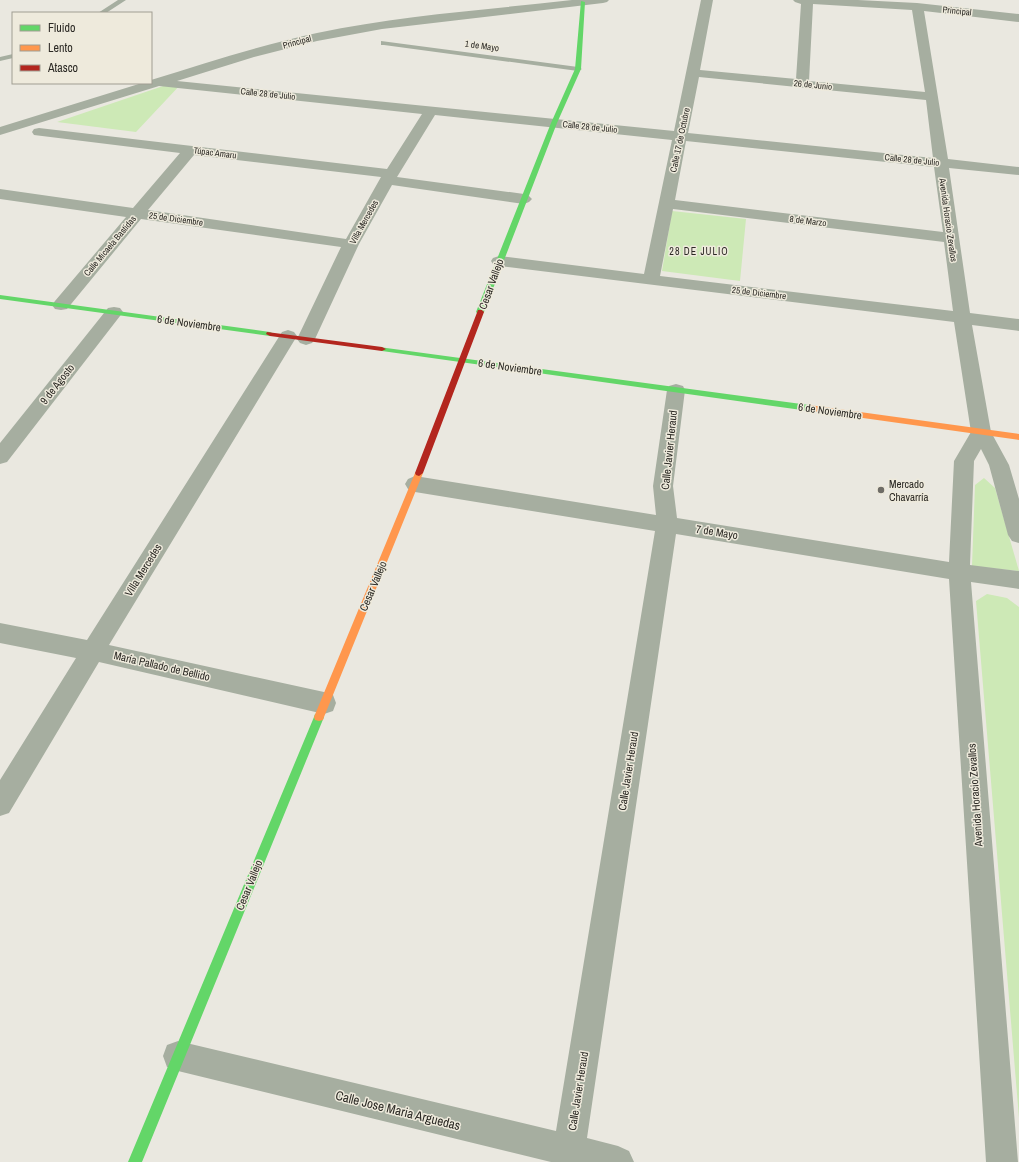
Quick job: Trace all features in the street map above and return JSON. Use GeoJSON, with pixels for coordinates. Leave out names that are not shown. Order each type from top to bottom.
{"type":"FeatureCollection","features":[{"type":"Feature","properties":{"kind":"street","name":"Principal"},"geometry":{"type":"LineString","coordinates":[[0,131],[161,83],[250,54],[317,37],[382,25],[582,1],[603,0]]}},
{"type":"Feature","properties":{"kind":"street","name":"Calle 17 de Octubre"},"geometry":{"type":"LineString","coordinates":[[651,279],[707,0]]}},
{"type":"Feature","properties":{"kind":"street","name":"Principal"},"geometry":{"type":"LineString","coordinates":[[799,0],[845,1],[1019,18]]}},
{"type":"Feature","properties":{"kind":"street"},"geometry":{"type":"LineString","coordinates":[[802,84],[807,0]]}},
{"type":"Feature","properties":{"kind":"street","name":"Cesar Vallejo"},"geometry":{"type":"LineString","coordinates":[[135,1162],[415,484],[499,261],[554,123],[578,69],[582,1]]}},
{"type":"Feature","properties":{"kind":"street","name":"Avenida Horacio Zevallos"},"geometry":{"type":"LineString","coordinates":[[917,7],[932,97],[950,238],[980,432],[999,465],[1019,535]]}},
{"type":"Feature","properties":{"kind":"street","name":"26 de Junio"},"geometry":{"type":"LineString","coordinates":[[693,73],[932,97]]}},
{"type":"Feature","properties":{"kind":"street","name":"Calle 28 de Julio"},"geometry":{"type":"LineString","coordinates":[[161,83],[1019,171]]}},
{"type":"Feature","properties":{"kind":"street","name":"Villa Mercedes"},"geometry":{"type":"LineString","coordinates":[[0,804],[93,651],[297,338],[389,177],[431,110]]}},
{"type":"Feature","properties":{"kind":"street","name":"Túpac Amaru"},"geometry":{"type":"LineString","coordinates":[[39,132],[190,150],[389,177],[524,199]]}},
{"type":"Feature","properties":{"kind":"street","name":"Calle Micaela Bastidas"},"geometry":{"type":"LineString","coordinates":[[61,305],[190,150]]}},
{"type":"Feature","properties":{"kind":"street","name":"25 de Diciembre"},"geometry":{"type":"LineString","coordinates":[[0,194],[351,244]]}},
{"type":"Feature","properties":{"kind":"street","name":"8 de Marzo"},"geometry":{"type":"LineString","coordinates":[[666,204],[950,238]]}},
{"type":"Feature","properties":{"kind":"street","name":"25 de Diciembre"},"geometry":{"type":"LineString","coordinates":[[499,261],[1019,325]]}},
{"type":"Feature","properties":{"kind":"street","name":"6 de Noviembre"},"geometry":{"type":"LineString","coordinates":[[0,297],[1019,437]]}},
{"type":"Feature","properties":{"kind":"street","name":"9 de Agosto"},"geometry":{"type":"LineString","coordinates":[[0,456],[114,312]]}},
{"type":"Feature","properties":{"kind":"street","name":"Calle Javier Heraud"},"geometry":{"type":"LineString","coordinates":[[569,1151],[666,524],[663,486],[676,390]]}},
{"type":"Feature","properties":{"kind":"street","name":"Avenida Horacio Zevallos"},"geometry":{"type":"LineString","coordinates":[[980,432],[964,461],[959,572],[1002,1162]]}},
{"type":"Feature","properties":{"kind":"street","name":"7 de Mayo"},"geometry":{"type":"LineString","coordinates":[[415,484],[959,572],[1019,580]]}},
{"type":"Feature","properties":{"kind":"street","name":"María Pallado de Bellido"},"geometry":{"type":"LineString","coordinates":[[0,633],[93,651],[324,703]]}},
{"type":"Feature","properties":{"kind":"street","name":"Calle Jose Maria Arguedas"},"geometry":{"type":"LineString","coordinates":[[178,1056],[618,1162]]}},
{"type":"Feature","properties":{"kind":"lane"},"geometry":{"type":"LineString","coordinates":[[103,12],[123,0]]}},
{"type":"Feature","properties":{"kind":"lane","name":"1 de Mayo"},"geometry":{"type":"LineString","coordinates":[[384,43],[578,69]]}},
{"type":"Feature","properties":{"kind":"lane"},"geometry":{"type":"LineString","coordinates":[[0,59],[12,56]]}},
{"type":"Feature","properties":{"kind":"green space"},"geometry":{"type":"Polygon","coordinates":[[[175,82],[182,83],[136,132],[57,122],[175,82]]]}},
{"type":"Feature","properties":{"kind":"green space"},"geometry":{"type":"Polygon","coordinates":[[[672,211],[746,219],[740,281],[662,271],[672,211]]]}},
{"type":"Feature","properties":{"kind":"green space"},"geometry":{"type":"Polygon","coordinates":[[[984,478],[995,488],[1019,571],[972,566],[975,485],[984,478]]]}},
{"type":"Feature","properties":{"kind":"green space"},"geometry":{"type":"Polygon","coordinates":[[[987,594],[1007,598],[1019,607],[1019,1118],[976,601],[987,594]]]}},
{"type":"Feature","properties":{"kind":"traffic: fast"},"geometry":{"type":"LineString","coordinates":[[480,312],[554,123],[578,69],[583,2]]}},
{"type":"Feature","properties":{"kind":"traffic: fast"},"geometry":{"type":"LineString","coordinates":[[0,297],[270,334]]}},
{"type":"Feature","properties":{"kind":"traffic: fast"},"geometry":{"type":"LineString","coordinates":[[382,349],[809,408]]}},
{"type":"Feature","properties":{"kind":"traffic: fast"},"geometry":{"type":"LineString","coordinates":[[135,1162],[319,717]]}},
{"type":"Feature","properties":{"kind":"traffic: slow"},"geometry":{"type":"LineString","coordinates":[[809,408],[1019,437]]}},
{"type":"Feature","properties":{"kind":"traffic: slow"},"geometry":{"type":"LineString","coordinates":[[319,717],[419,473]]}},
{"type":"Feature","properties":{"kind":"traffic: jam"},"geometry":{"type":"LineString","coordinates":[[419,473],[480,312]]}},
{"type":"Feature","properties":{"kind":"traffic: jam"},"geometry":{"type":"LineString","coordinates":[[270,334],[382,349]]}},
{"type":"Feature","properties":{"kind":"place","name":"Mercado Chavarría"},"geometry":{"type":"Point","coordinates":[881,490]}},
{"type":"Feature","properties":{"kind":"district","name":"28 DE JULIO"},"geometry":{"type":"Point","coordinates":[699,251]}}]}
